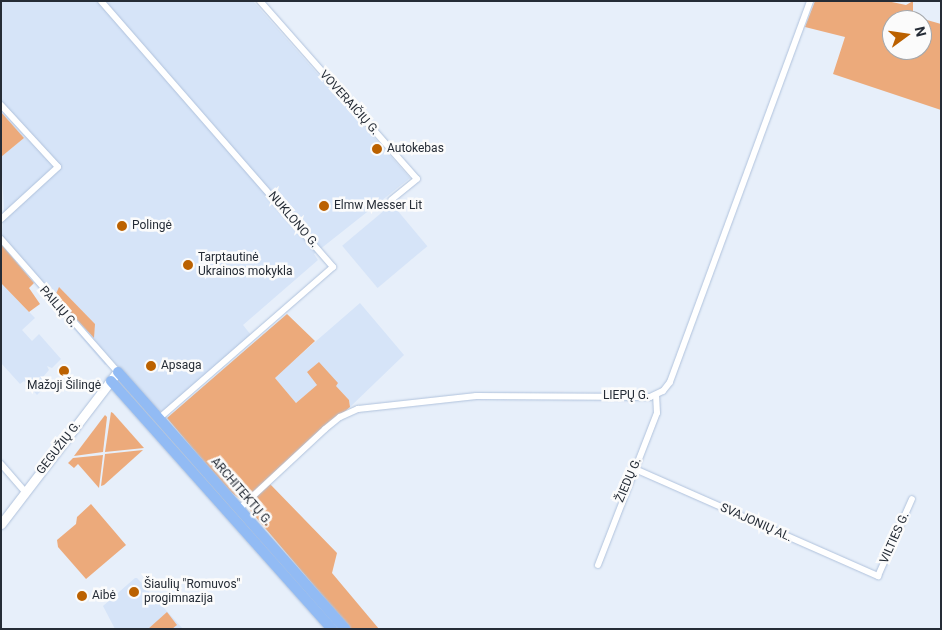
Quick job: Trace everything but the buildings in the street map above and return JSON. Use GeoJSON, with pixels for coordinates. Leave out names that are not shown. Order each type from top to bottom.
{"type":"FeatureCollection","features":[{"type":"Feature","properties":{"kind":"main road","name":"ARCHITEKTŲ G."},"geometry":{"type":"LineString","coordinates":[[118,372],[239,509],[303,589],[332,629]]}},
{"type":"Feature","properties":{"kind":"main road","name":"GEGUŽIŲ G."},"geometry":{"type":"LineString","coordinates":[[1,524],[118,372]]}},
{"type":"Feature","properties":{"kind":"main road","name":"ARCHITEKTŲ G."},"geometry":{"type":"LineString","coordinates":[[111,381],[303,589],[345,629]]}},
{"type":"Feature","properties":{"kind":"street","name":"NUKLONO G."},"geometry":{"type":"LineString","coordinates":[[100,1],[333,267],[159,418]]}},
{"type":"Feature","properties":{"kind":"street","name":"VOVERAIČIŲ G."},"geometry":{"type":"LineString","coordinates":[[260,1],[417,179],[391,200]]}},
{"type":"Feature","properties":{"kind":"street","name":"LIEPŲ G."},"geometry":{"type":"LineString","coordinates":[[239,509],[325,429],[340,417],[358,409],[476,396],[656,396],[670,382],[810,1]]}},
{"type":"Feature","properties":{"kind":"street"},"geometry":{"type":"LineString","coordinates":[[1,105],[58,167],[1,219]]}},
{"type":"Feature","properties":{"kind":"street","name":"PAILIŲ G."},"geometry":{"type":"LineString","coordinates":[[1,239],[118,372]]}},
{"type":"Feature","properties":{"kind":"street","name":"ŽIEDŲ G."},"geometry":{"type":"LineString","coordinates":[[598,565],[657,413],[656,396]]}},
{"type":"Feature","properties":{"kind":"street"},"geometry":{"type":"LineString","coordinates":[[1,464],[25,492]]}},
{"type":"Feature","properties":{"kind":"street","name":"SVAJONIŲ AL."},"geometry":{"type":"LineString","coordinates":[[635,469],[878,576]]}},
{"type":"Feature","properties":{"kind":"street","name":"VILTIES G."},"geometry":{"type":"LineString","coordinates":[[878,576],[912,499]]}},
{"type":"Feature","properties":{"kind":"shaded area"},"geometry":{"type":"Polygon","coordinates":[[[1,1],[253,1],[410,178],[314,254],[318,260],[243,325],[251,335],[165,411],[158,411],[112,360],[105,365],[1,244],[4,210],[1,157],[24,138],[1,112],[1,1]]]}},
{"type":"Feature","properties":{"kind":"shaded area"},"geometry":{"type":"Polygon","coordinates":[[[815,1],[887,1],[906,5],[913,1],[913,10],[882,10],[882,60],[932,60],[932,21],[941,24],[941,110],[833,74],[845,37],[805,27],[815,1]]]}},
{"type":"Feature","properties":{"kind":"shaded area"},"geometry":{"type":"Polygon","coordinates":[[[1,112],[24,138],[1,157],[1,112]]]}},
{"type":"Feature","properties":{"kind":"shaded area"},"geometry":{"type":"Polygon","coordinates":[[[392,204],[427,246],[378,288],[342,246],[392,204]]]}},
{"type":"Feature","properties":{"kind":"shaded area"},"geometry":{"type":"Polygon","coordinates":[[[1,244],[34,283],[29,288],[40,304],[29,312],[1,283],[1,244]]]}},
{"type":"Feature","properties":{"kind":"shaded area"},"geometry":{"type":"Polygon","coordinates":[[[1,283],[35,318],[22,330],[32,341],[39,334],[61,359],[52,368],[47,366],[49,370],[43,377],[45,387],[37,395],[24,381],[20,384],[1,363],[1,283]]]}},
{"type":"Feature","properties":{"kind":"shaded area"},"geometry":{"type":"Polygon","coordinates":[[[59,287],[95,324],[94,338],[55,296],[59,287]]]}},
{"type":"Feature","properties":{"kind":"shaded area"},"geometry":{"type":"Polygon","coordinates":[[[360,303],[404,355],[350,407],[349,400],[335,385],[338,383],[318,385],[296,403],[275,378],[360,303]]]}},
{"type":"Feature","properties":{"kind":"shaded area"},"geometry":{"type":"Polygon","coordinates":[[[287,314],[315,341],[275,378],[296,403],[317,385],[307,372],[319,362],[338,383],[336,386],[349,400],[350,407],[245,500],[241,500],[227,489],[167,418],[287,314]]]}},
{"type":"Feature","properties":{"kind":"shaded area"},"geometry":{"type":"Polygon","coordinates":[[[111,412],[113,413],[144,448],[105,452],[111,412]]]}},
{"type":"Feature","properties":{"kind":"shaded area"},"geometry":{"type":"Polygon","coordinates":[[[105,415],[107,417],[103,452],[74,456],[105,415]]]}},
{"type":"Feature","properties":{"kind":"shaded area"},"geometry":{"type":"Polygon","coordinates":[[[143,450],[104,485],[101,486],[105,454],[143,450]]]}},
{"type":"Feature","properties":{"kind":"shaded area"},"geometry":{"type":"Polygon","coordinates":[[[103,455],[99,488],[78,464],[74,468],[68,463],[73,458],[103,455]]]}},
{"type":"Feature","properties":{"kind":"shaded area"},"geometry":{"type":"Polygon","coordinates":[[[270,484],[337,553],[332,573],[379,629],[351,629],[248,508],[248,503],[270,484]]]}},
{"type":"Feature","properties":{"kind":"shaded area"},"geometry":{"type":"Polygon","coordinates":[[[91,504],[126,545],[86,579],[58,547],[57,540],[76,524],[77,517],[91,504]]]}},
{"type":"Feature","properties":{"kind":"shaded area","name":"Šiaulių \"Romuvos\" progimnazija"},"geometry":{"type":"Polygon","coordinates":[[[135,578],[183,629],[115,629],[103,606],[135,578]]]}},
{"type":"Feature","properties":{"kind":"shaded area"},"geometry":{"type":"Polygon","coordinates":[[[167,612],[177,625],[172,629],[148,629],[167,612]]]}},
{"type":"Feature","properties":{"kind":"place","name":"Autokebas"},"geometry":{"type":"Point","coordinates":[377,149]}},
{"type":"Feature","properties":{"kind":"place","name":"Elmw Messer Lit"},"geometry":{"type":"Point","coordinates":[324,206]}},
{"type":"Feature","properties":{"kind":"place","name":"Polingė"},"geometry":{"type":"Point","coordinates":[122,226]}},
{"type":"Feature","properties":{"kind":"place","name":"Tarptautinė Ukrainos mokykla"},"geometry":{"type":"Point","coordinates":[188,265]}},
{"type":"Feature","properties":{"kind":"place","name":"Apsaga"},"geometry":{"type":"Point","coordinates":[151,366]}},
{"type":"Feature","properties":{"kind":"place","name":"Mažoji Šilingė"},"geometry":{"type":"Point","coordinates":[64,371]}},
{"type":"Feature","properties":{"kind":"place","name":"Šiaulių \"Romuvos\" progimnazija"},"geometry":{"type":"Point","coordinates":[134,592]}},
{"type":"Feature","properties":{"kind":"place","name":"Aibė"},"geometry":{"type":"Point","coordinates":[82,596]}}]}
